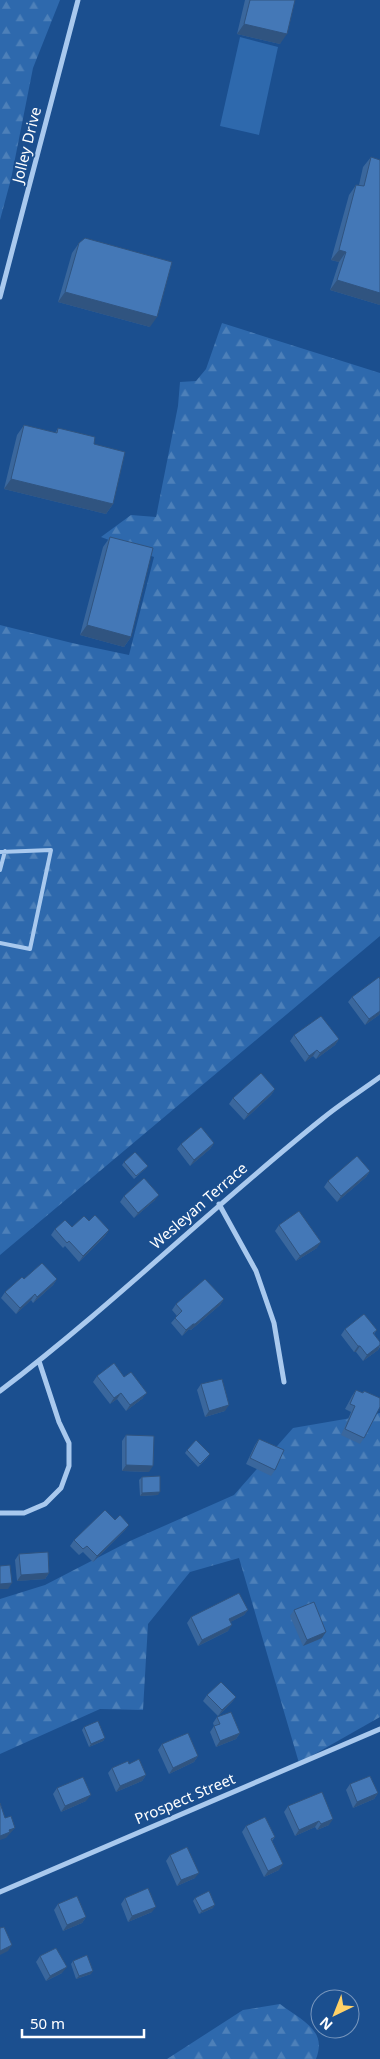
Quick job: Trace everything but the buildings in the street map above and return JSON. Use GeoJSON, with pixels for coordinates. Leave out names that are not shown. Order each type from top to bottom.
{"type":"FeatureCollection","features":[{"type":"Feature","properties":{"kind":"street","name":"Jolley Drive"},"geometry":{"type":"LineString","coordinates":[[0,297],[78,0]]}},
{"type":"Feature","properties":{"kind":"street","name":"Wesleyan Terrace"},"geometry":{"type":"LineString","coordinates":[[0,1391],[39,1361],[220,1204],[323,1118],[380,1077]]}},
{"type":"Feature","properties":{"kind":"street"},"geometry":{"type":"LineString","coordinates":[[220,1204],[256,1271],[274,1323],[284,1382]]}},
{"type":"Feature","properties":{"kind":"street"},"geometry":{"type":"LineString","coordinates":[[0,1513],[24,1513],[45,1504],[61,1488],[69,1466],[69,1443],[59,1422],[39,1361]]}},
{"type":"Feature","properties":{"kind":"street","name":"Prospect Street"},"geometry":{"type":"LineString","coordinates":[[0,1892],[380,1729]]}},
{"type":"Feature","properties":{"kind":"lane"},"geometry":{"type":"LineString","coordinates":[[0,870],[2,852],[51,850],[30,949],[0,944]]}},
{"type":"Feature","properties":{"kind":"green space"},"geometry":{"type":"Polygon","coordinates":[[[0,0],[60,0],[33,68],[11,179],[0,220],[0,0]]]}},
{"type":"Feature","properties":{"kind":"green space"},"geometry":{"type":"Polygon","coordinates":[[[240,37],[278,47],[259,135],[220,126],[240,37]]]}},
{"type":"Feature","properties":{"kind":"green space"},"geometry":{"type":"Polygon","coordinates":[[[222,323],[380,373],[380,936],[0,1255],[0,625],[129,655],[154,557],[101,537],[131,515],[156,517],[178,406],[180,382],[196,381],[206,369],[222,323]]]}},
{"type":"Feature","properties":{"kind":"green space"},"geometry":{"type":"Polygon","coordinates":[[[380,1413],[380,1717],[299,1763],[239,1558],[190,1572],[148,1624],[143,1710],[100,1709],[0,1754],[0,1599],[45,1585],[130,1541],[234,1495],[293,1428],[380,1413]]]}},
{"type":"Feature","properties":{"kind":"green space"},"geometry":{"type":"Polygon","coordinates":[[[280,2004],[310,2026],[310,2039],[318,2040],[319,2049],[316,2059],[167,2059],[243,2010],[280,2004]]]}}]}
